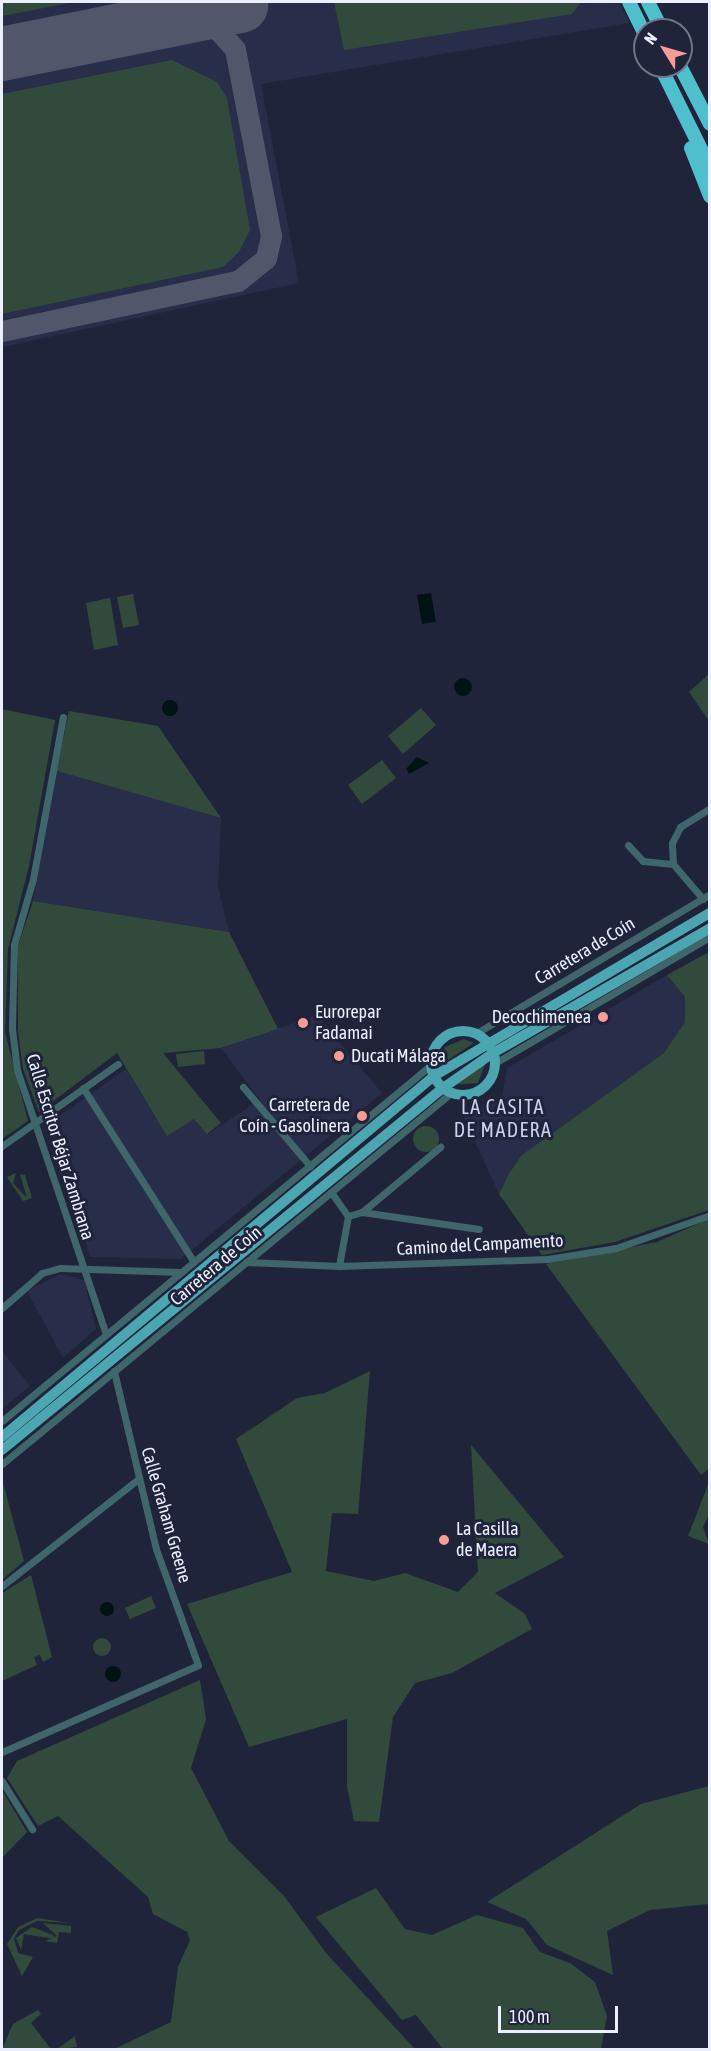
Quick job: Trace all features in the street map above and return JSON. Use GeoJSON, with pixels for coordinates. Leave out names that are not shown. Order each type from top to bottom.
{"type":"FeatureCollection","features":[{"type":"Feature","properties":{"kind":"highway"},"geometry":{"type":"LineString","coordinates":[[628,2],[636,18]]}},
{"type":"Feature","properties":{"kind":"highway"},"geometry":{"type":"LineString","coordinates":[[648,2],[656,18]]}},
{"type":"Feature","properties":{"kind":"highway"},"geometry":{"type":"LineString","coordinates":[[666,78],[710,167]]}},
{"type":"Feature","properties":{"kind":"highway"},"geometry":{"type":"LineString","coordinates":[[686,78],[710,124]]}},
{"type":"Feature","properties":{"kind":"highway"},"geometry":{"type":"LineString","coordinates":[[683,114],[685,134],[710,196]]}},
{"type":"Feature","properties":{"kind":"main road"},"geometry":{"type":"LineString","coordinates":[[433,1071],[710,913]]}},
{"type":"Feature","properties":{"kind":"main road"},"geometry":{"type":"LineString","coordinates":[[2,1450],[447,1090],[494,1058],[710,928]]}},
{"type":"Feature","properties":{"kind":"main road"},"geometry":{"type":"LineString","coordinates":[[433,1071],[442,1039],[464,1031],[476,1034],[487,1042],[494,1058],[481,1090],[447,1090]]}},
{"type":"Feature","properties":{"kind":"main road"},"geometry":{"type":"LineString","coordinates":[[433,1071],[447,1090]]}},
{"type":"Feature","properties":{"kind":"main road","name":"Carretera de Coín"},"geometry":{"type":"LineString","coordinates":[[2,1437],[433,1071]]}},
{"type":"Feature","properties":{"kind":"street","name":"Calle Escritor Béjar Zambrana"},"geometry":{"type":"LineString","coordinates":[[63,717],[33,879],[14,945],[14,1049],[35,1123],[106,1334]]}},
{"type":"Feature","properties":{"kind":"street"},"geometry":{"type":"LineString","coordinates":[[673,864],[672,843],[680,827],[710,808]]}},
{"type":"Feature","properties":{"kind":"street"},"geometry":{"type":"LineString","coordinates":[[628,845],[643,861],[673,864],[706,896]]}},
{"type":"Feature","properties":{"kind":"street","name":"Carretera de Coín"},"geometry":{"type":"LineString","coordinates":[[476,1034],[706,896]]}},
{"type":"Feature","properties":{"kind":"street"},"geometry":{"type":"LineString","coordinates":[[494,1058],[710,937]]}},
{"type":"Feature","properties":{"kind":"street"},"geometry":{"type":"LineString","coordinates":[[2,1146],[118,1064]]}},
{"type":"Feature","properties":{"kind":"street","name":"Carretera de Coín"},"geometry":{"type":"LineString","coordinates":[[2,1421],[310,1166],[433,1071]]}},
{"type":"Feature","properties":{"kind":"street"},"geometry":{"type":"LineString","coordinates":[[243,1087],[310,1166]]}},
{"type":"Feature","properties":{"kind":"street"},"geometry":{"type":"LineString","coordinates":[[84,1088],[194,1262]]}},
{"type":"Feature","properties":{"kind":"street","name":"Carretera de Coín"},"geometry":{"type":"LineString","coordinates":[[2,1464],[331,1192],[447,1090]]}},
{"type":"Feature","properties":{"kind":"street"},"geometry":{"type":"LineString","coordinates":[[348,1216],[362,1212],[440,1147]]}},
{"type":"Feature","properties":{"kind":"street"},"geometry":{"type":"LineString","coordinates":[[331,1192],[348,1216],[339,1266]]}},
{"type":"Feature","properties":{"kind":"street"},"geometry":{"type":"LineString","coordinates":[[362,1212],[479,1229]]}},
{"type":"Feature","properties":{"kind":"street","name":"Camino del Campamento"},"geometry":{"type":"LineString","coordinates":[[246,1262],[339,1266],[548,1259],[616,1248],[710,1215]]}},
{"type":"Feature","properties":{"kind":"street"},"geometry":{"type":"LineString","coordinates":[[2,1308],[42,1273],[84,1269],[181,1272]]}},
{"type":"Feature","properties":{"kind":"street","name":"Calle Graham Greene"},"geometry":{"type":"LineString","coordinates":[[2,1752],[198,1665],[156,1549],[137,1480],[114,1371]]}},
{"type":"Feature","properties":{"kind":"street"},"geometry":{"type":"LineString","coordinates":[[2,1586],[137,1480]]}},
{"type":"Feature","properties":{"kind":"street"},"geometry":{"type":"LineString","coordinates":[[2,1781],[32,1829]]}},
{"type":"Feature","properties":{"kind":"shaded area"},"geometry":{"type":"Polygon","coordinates":[[[2,2],[619,2],[629,23],[261,84],[299,283],[2,347],[2,2]]]}},
{"type":"Feature","properties":{"kind":"shaded area"},"geometry":{"type":"Polygon","coordinates":[[[431,593],[436,622],[422,624],[417,595],[431,593]]]}},
{"type":"Feature","properties":{"kind":"shaded area"},"geometry":{"type":"Polygon","coordinates":[[[463,678],[470,680],[472,687],[470,694],[463,696],[456,694],[454,687],[456,680],[463,678]]]}},
{"type":"Feature","properties":{"kind":"shaded area"},"geometry":{"type":"Polygon","coordinates":[[[167,700],[173,700],[178,708],[176,714],[167,716],[162,711],[162,705],[167,700]]]}},
{"type":"Feature","properties":{"kind":"shaded area"},"geometry":{"type":"Polygon","coordinates":[[[417,757],[429,763],[409,774],[406,769],[417,757]]]}},
{"type":"Feature","properties":{"kind":"shaded area"},"geometry":{"type":"Polygon","coordinates":[[[57,771],[221,818],[218,887],[229,932],[33,901],[57,771]]]}},
{"type":"Feature","properties":{"kind":"shaded area"},"geometry":{"type":"Polygon","coordinates":[[[667,975],[685,997],[685,1022],[664,1053],[544,1139],[513,1167],[499,1194],[459,1106],[483,1109],[502,1096],[507,1068],[667,975]]]}},
{"type":"Feature","properties":{"kind":"shaded area"},"geometry":{"type":"Polygon","coordinates":[[[317,1015],[382,1093],[181,1259],[90,1257],[48,1124],[126,1069],[167,1135],[194,1119],[208,1134],[260,1100],[221,1048],[317,1015]]]}},
{"type":"Feature","properties":{"kind":"shaded area"},"geometry":{"type":"Polygon","coordinates":[[[60,1274],[84,1280],[96,1329],[63,1358],[27,1291],[60,1274]]]}},
{"type":"Feature","properties":{"kind":"shaded area"},"geometry":{"type":"Polygon","coordinates":[[[2,1351],[30,1386],[2,1409],[2,1351]]]}},
{"type":"Feature","properties":{"kind":"shaded area"},"geometry":{"type":"Polygon","coordinates":[[[107,1602],[112,1604],[114,1609],[112,1614],[107,1616],[102,1614],[100,1609],[102,1604],[107,1602]]]}},
{"type":"Feature","properties":{"kind":"shaded area"},"geometry":{"type":"Polygon","coordinates":[[[110,1666],[116,1666],[121,1674],[119,1680],[110,1682],[105,1677],[105,1671],[110,1666]]]}},
{"type":"Feature","properties":{"kind":"green space"},"geometry":{"type":"Polygon","coordinates":[[[2,2],[75,2],[2,16],[2,2]]]}},
{"type":"Feature","properties":{"kind":"green space"},"geometry":{"type":"Polygon","coordinates":[[[334,2],[581,2],[572,14],[344,50],[334,2]]]}},
{"type":"Feature","properties":{"kind":"green space"},"geometry":{"type":"Polygon","coordinates":[[[172,60],[217,82],[227,98],[250,230],[239,252],[223,267],[2,314],[2,94],[172,60]]]}},
{"type":"Feature","properties":{"kind":"green space"},"geometry":{"type":"Polygon","coordinates":[[[133,594],[139,625],[123,628],[117,597],[133,594]]]}},
{"type":"Feature","properties":{"kind":"green space"},"geometry":{"type":"Polygon","coordinates":[[[110,598],[118,645],[94,650],[86,603],[110,598]]]}},
{"type":"Feature","properties":{"kind":"green space"},"geometry":{"type":"Polygon","coordinates":[[[709,674],[709,721],[689,692],[709,674]]]}},
{"type":"Feature","properties":{"kind":"green space"},"geometry":{"type":"Polygon","coordinates":[[[421,708],[436,725],[403,754],[388,736],[421,708]]]}},
{"type":"Feature","properties":{"kind":"green space"},"geometry":{"type":"Polygon","coordinates":[[[2,709],[55,720],[29,866],[8,949],[5,1032],[28,1121],[2,1139],[2,709]]]}},
{"type":"Feature","properties":{"kind":"green space"},"geometry":{"type":"Polygon","coordinates":[[[69,711],[158,726],[221,818],[57,771],[69,711]]]}},
{"type":"Feature","properties":{"kind":"green space"},"geometry":{"type":"Polygon","coordinates":[[[382,760],[396,778],[362,804],[348,785],[382,760]]]}},
{"type":"Feature","properties":{"kind":"green space"},"geometry":{"type":"Polygon","coordinates":[[[33,901],[229,932],[278,1029],[221,1048],[163,1053],[221,1123],[207,1134],[194,1119],[167,1136],[117,1053],[39,1112],[23,1069],[18,1031],[18,946],[33,901]]]}},
{"type":"Feature","properties":{"kind":"green space"},"geometry":{"type":"Polygon","coordinates":[[[709,952],[709,1210],[615,1242],[542,1255],[499,1194],[510,1172],[522,1155],[664,1053],[685,1022],[685,997],[667,975],[709,952]]]}},
{"type":"Feature","properties":{"kind":"green space"},"geometry":{"type":"Polygon","coordinates":[[[464,1039],[474,1043],[439,1066],[445,1047],[464,1039]]]}},
{"type":"Feature","properties":{"kind":"green space"},"geometry":{"type":"Polygon","coordinates":[[[204,1051],[205,1064],[178,1067],[176,1054],[204,1051]]]}},
{"type":"Feature","properties":{"kind":"green space"},"geometry":{"type":"Polygon","coordinates":[[[486,1062],[478,1083],[451,1085],[486,1062]]]}},
{"type":"Feature","properties":{"kind":"green space"},"geometry":{"type":"Polygon","coordinates":[[[426,1126],[435,1130],[439,1139],[435,1148],[426,1152],[417,1148],[413,1139],[417,1130],[426,1126]]]}},
{"type":"Feature","properties":{"kind":"green space"},"geometry":{"type":"Polygon","coordinates":[[[16,1173],[13,1183],[27,1198],[20,1174],[25,1175],[32,1198],[23,1201],[7,1177],[16,1173]]]}},
{"type":"Feature","properties":{"kind":"green space"},"geometry":{"type":"Polygon","coordinates":[[[709,1219],[710,1468],[701,1475],[546,1264],[657,1242],[709,1219]]]}},
{"type":"Feature","properties":{"kind":"green space"},"geometry":{"type":"Polygon","coordinates":[[[370,1371],[358,1514],[332,1513],[326,1571],[374,1581],[405,1573],[458,1592],[478,1572],[471,1445],[564,1557],[495,1593],[525,1614],[532,1629],[452,1673],[415,1683],[393,1717],[379,1822],[354,1821],[347,1786],[347,1719],[249,1747],[187,1604],[292,1572],[236,1439],[297,1398],[325,1393],[370,1371]]]}},
{"type":"Feature","properties":{"kind":"green space"},"geometry":{"type":"Polygon","coordinates":[[[2,1479],[24,1561],[2,1580],[2,1479]]]}},
{"type":"Feature","properties":{"kind":"green space"},"geometry":{"type":"Polygon","coordinates":[[[709,1482],[709,1515],[703,1527],[709,1544],[688,1536],[709,1482]]]}},
{"type":"Feature","properties":{"kind":"green space"},"geometry":{"type":"Polygon","coordinates":[[[31,1575],[52,1657],[43,1662],[40,1655],[34,1657],[37,1665],[2,1681],[2,1593],[31,1575]]]}},
{"type":"Feature","properties":{"kind":"green space"},"geometry":{"type":"Polygon","coordinates":[[[151,1596],[156,1608],[130,1619],[125,1608],[151,1596]]]}},
{"type":"Feature","properties":{"kind":"green space"},"geometry":{"type":"Polygon","coordinates":[[[102,1638],[110,1643],[111,1647],[106,1655],[102,1656],[94,1651],[93,1647],[98,1639],[102,1638]]]}},
{"type":"Feature","properties":{"kind":"green space"},"geometry":{"type":"Polygon","coordinates":[[[200,1680],[206,1719],[191,1768],[229,1841],[284,1896],[326,1953],[415,2049],[114,2049],[171,2022],[178,1967],[190,1940],[187,1932],[153,1914],[148,1897],[58,1816],[38,1826],[7,1778],[17,1761],[200,1680]]]}},
{"type":"Feature","properties":{"kind":"green space"},"geometry":{"type":"Polygon","coordinates":[[[709,1786],[709,1904],[650,1910],[607,1931],[613,1975],[547,1945],[526,1919],[487,1902],[641,1804],[709,1786]]]}},
{"type":"Feature","properties":{"kind":"green space"},"geometry":{"type":"Polygon","coordinates":[[[2,1790],[27,1832],[2,1858],[2,1790]]]}},
{"type":"Feature","properties":{"kind":"green space"},"geometry":{"type":"Polygon","coordinates":[[[376,1888],[405,1929],[432,1935],[477,1915],[523,1928],[540,1952],[570,1963],[595,1982],[607,2016],[601,2049],[443,2049],[416,2015],[402,2020],[316,1917],[376,1888]]]}},
{"type":"Feature","properties":{"kind":"green space"},"geometry":{"type":"Polygon","coordinates":[[[37,1918],[70,1923],[37,1921],[19,1930],[14,1938],[18,1953],[33,1957],[22,1976],[7,1944],[18,1927],[37,1918]]]}},
{"type":"Feature","properties":{"kind":"green space"},"geometry":{"type":"Polygon","coordinates":[[[43,1923],[71,1926],[71,1933],[59,1932],[57,1943],[45,1941],[57,1936],[43,1923]]]}},
{"type":"Feature","properties":{"kind":"green space"},"geometry":{"type":"Polygon","coordinates":[[[32,1927],[53,1935],[55,1939],[24,1934],[21,1950],[16,1938],[32,1927]]]}},
{"type":"Feature","properties":{"kind":"green space"},"geometry":{"type":"Polygon","coordinates":[[[38,2010],[41,2014],[31,2023],[51,2049],[2,2049],[13,2024],[38,2010]]]}},
{"type":"Feature","properties":{"kind":"green space"},"geometry":{"type":"Polygon","coordinates":[[[75,2036],[77,2047],[57,2049],[75,2036]]]}},
{"type":"Feature","properties":{"kind":"taxiway"},"geometry":{"type":"LineString","coordinates":[[188,17],[214,2]]}},
{"type":"Feature","properties":{"kind":"taxiway"},"geometry":{"type":"LineString","coordinates":[[2,331],[238,281],[266,258],[271,236],[235,49],[216,28],[188,17]]}},
{"type":"Feature","properties":{"kind":"runway"},"geometry":{"type":"LineString","coordinates":[[2,54],[241,6]]}},
{"type":"Feature","properties":{"kind":"place","name":"Decochimenea"},"geometry":{"type":"Point","coordinates":[603,1017]}},
{"type":"Feature","properties":{"kind":"place","name":"Eurorepar Fadamai"},"geometry":{"type":"Point","coordinates":[303,1023]}},
{"type":"Feature","properties":{"kind":"place","name":"Ducati Málaga"},"geometry":{"type":"Point","coordinates":[339,1056]}},
{"type":"Feature","properties":{"kind":"place","name":"Carretera de Coín - Gasolinera"},"geometry":{"type":"Point","coordinates":[362,1116]}},
{"type":"Feature","properties":{"kind":"place","name":"La Casilla de Maera"},"geometry":{"type":"Point","coordinates":[444,1540]}},
{"type":"Feature","properties":{"kind":"district","name":"LA CASITA DE MADERA"},"geometry":{"type":"Point","coordinates":[503,1118]}}]}
